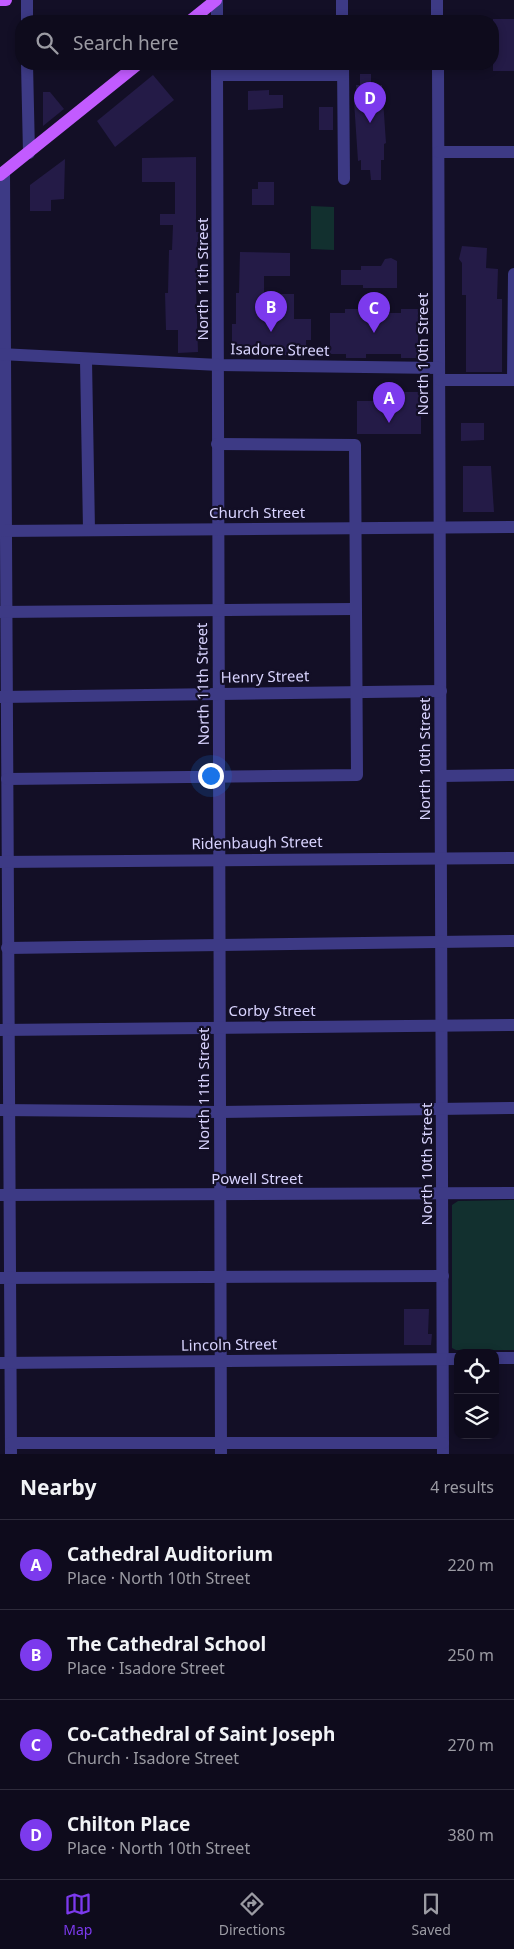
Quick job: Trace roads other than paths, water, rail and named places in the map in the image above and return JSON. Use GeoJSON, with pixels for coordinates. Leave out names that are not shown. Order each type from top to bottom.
{"type":"FeatureCollection","features":[{"type":"Feature","properties":{"kind":"main road"},"geometry":{"type":"LineString","coordinates":[[0,0],[6,0]]}},
{"type":"Feature","properties":{"kind":"main road"},"geometry":{"type":"LineString","coordinates":[[198,15],[217,0]]}},
{"type":"Feature","properties":{"kind":"main road"},"geometry":{"type":"LineString","coordinates":[[2,174],[131,70]]}},
{"type":"Feature","properties":{"kind":"street"},"geometry":{"type":"LineString","coordinates":[[26,0],[27,15]]}},
{"type":"Feature","properties":{"kind":"street"},"geometry":{"type":"LineString","coordinates":[[217,0],[217,15]]}},
{"type":"Feature","properties":{"kind":"street"},"geometry":{"type":"LineString","coordinates":[[342,0],[342,15]]}},
{"type":"Feature","properties":{"kind":"street"},"geometry":{"type":"LineString","coordinates":[[437,0],[437,15]]}},
{"type":"Feature","properties":{"kind":"street"},"geometry":{"type":"LineString","coordinates":[[27,70],[28,153]]}},
{"type":"Feature","properties":{"kind":"street","name":"North 11th Street"},"geometry":{"type":"LineString","coordinates":[[217,70],[219,365],[217,444],[221,860],[221,1448]]}},
{"type":"Feature","properties":{"kind":"street"},"geometry":{"type":"LineString","coordinates":[[343,70],[344,179]]}},
{"type":"Feature","properties":{"kind":"street","name":"North 10th Street"},"geometry":{"type":"LineString","coordinates":[[438,70],[443,1026],[443,1449]]}},
{"type":"Feature","properties":{"kind":"street"},"geometry":{"type":"LineString","coordinates":[[438,152],[514,152]]}},
{"type":"Feature","properties":{"kind":"street"},"geometry":{"type":"LineString","coordinates":[[2,174],[3,612],[7,779],[4,862],[7,948],[4,1030],[5,1278],[8,1449],[443,1449]]}},
{"type":"Feature","properties":{"kind":"street","name":"Isadore Street"},"geometry":{"type":"LineString","coordinates":[[3,354],[86,360],[440,374],[513,380],[514,274]]}},
{"type":"Feature","properties":{"kind":"street"},"geometry":{"type":"LineString","coordinates":[[86,360],[89,530]]}},
{"type":"Feature","properties":{"kind":"street"},"geometry":{"type":"LineString","coordinates":[[7,779],[356,775],[355,445],[217,444]]}},
{"type":"Feature","properties":{"kind":"street","name":"Church Street"},"geometry":{"type":"LineString","coordinates":[[3,531],[514,527]]}},
{"type":"Feature","properties":{"kind":"street"},"geometry":{"type":"LineString","coordinates":[[3,612],[354,610]]}},
{"type":"Feature","properties":{"kind":"street","name":"Henry Street"},"geometry":{"type":"LineString","coordinates":[[4,697],[440,690]]}},
{"type":"Feature","properties":{"kind":"street"},"geometry":{"type":"LineString","coordinates":[[441,776],[514,775]]}},
{"type":"Feature","properties":{"kind":"street","name":"Ridenbaugh Street"},"geometry":{"type":"LineString","coordinates":[[4,862],[441,857],[514,858]]}},
{"type":"Feature","properties":{"kind":"street"},"geometry":{"type":"LineString","coordinates":[[7,948],[514,941]]}},
{"type":"Feature","properties":{"kind":"street","name":"Corby Street"},"geometry":{"type":"LineString","coordinates":[[4,1030],[514,1025]]}},
{"type":"Feature","properties":{"kind":"street"},"geometry":{"type":"LineString","coordinates":[[5,1110],[220,1112],[514,1108]]}},
{"type":"Feature","properties":{"kind":"street","name":"Powell Street"},"geometry":{"type":"LineString","coordinates":[[5,1195],[221,1196],[514,1193]]}},
{"type":"Feature","properties":{"kind":"street"},"geometry":{"type":"LineString","coordinates":[[5,1278],[443,1276]]}},
{"type":"Feature","properties":{"kind":"street"},"geometry":{"type":"LineString","coordinates":[[499,1358],[514,1358]]}},
{"type":"Feature","properties":{"kind":"street","name":"Lincoln Street"},"geometry":{"type":"LineString","coordinates":[[6,1363],[454,1359]]}},
{"type":"Feature","properties":{"kind":"place","name":"Chilton Place"},"geometry":{"type":"Point","coordinates":[370,123]}},
{"type":"Feature","properties":{"kind":"place","name":"The Cathedral School"},"geometry":{"type":"Point","coordinates":[271,332]}},
{"type":"Feature","properties":{"kind":"place","name":"Co-Cathedral of Saint Joseph"},"geometry":{"type":"Point","coordinates":[374,333]}},
{"type":"Feature","properties":{"kind":"place","name":"Cathedral Auditorium"},"geometry":{"type":"Point","coordinates":[389,423]}}]}
